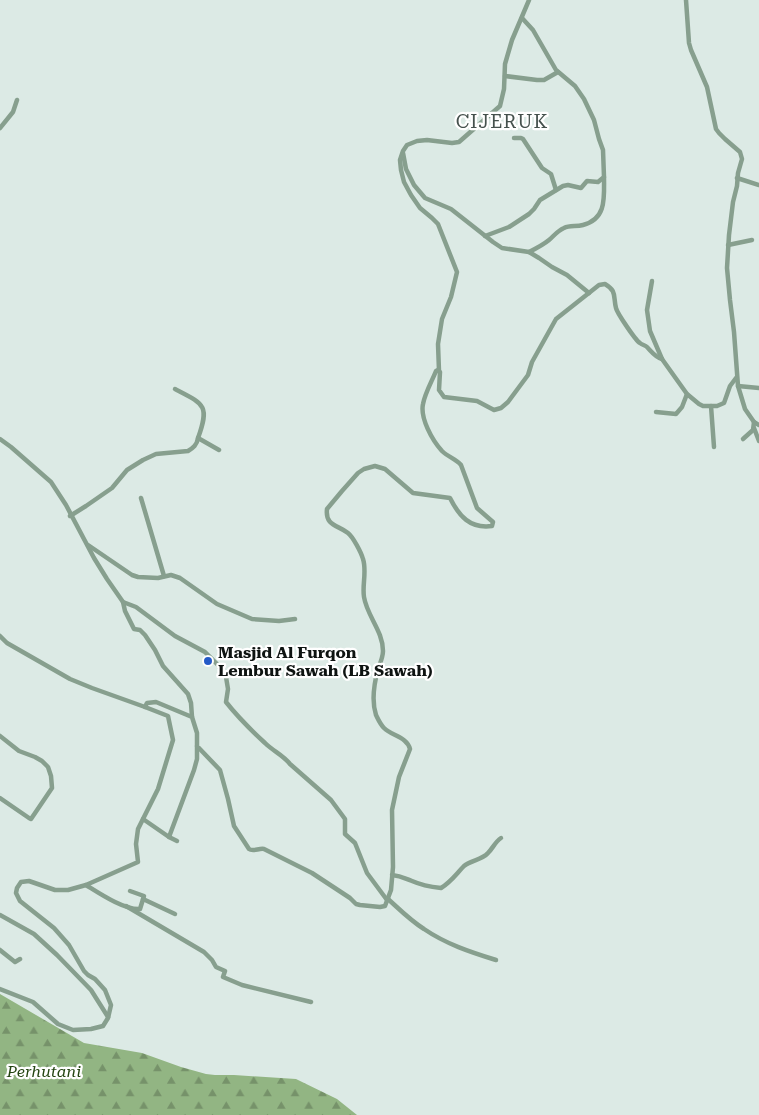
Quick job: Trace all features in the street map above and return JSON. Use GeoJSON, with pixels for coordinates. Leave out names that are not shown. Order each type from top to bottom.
{"type":"FeatureCollection","features":[{"type":"Feature","properties":{"kind":"street"},"geometry":{"type":"LineString","coordinates":[[529,0],[512,40],[505,64],[503,94],[500,106],[459,142],[427,140],[416,142],[407,145],[403,150],[400,160],[404,182],[420,208],[438,224],[457,272],[451,297],[442,319],[438,344],[439,390],[444,397],[477,401],[492,409],[499,409],[508,402],[528,375],[532,362],[556,319],[602,284],[611,289],[616,308],[640,344],[645,345],[657,358],[662,359]]}},
{"type":"Feature","properties":{"kind":"street"},"geometry":{"type":"LineString","coordinates":[[686,0],[689,43],[707,87],[716,129],[718,133],[740,152],[742,159],[733,202],[727,268],[738,386],[746,409],[757,423],[744,439]]}},
{"type":"Feature","properties":{"kind":"street"},"geometry":{"type":"LineString","coordinates":[[522,18],[533,30],[558,72],[582,94],[603,150],[604,177],[603,205],[596,219],[581,226],[573,225],[561,229],[529,252]]}},
{"type":"Feature","properties":{"kind":"street"},"geometry":{"type":"LineString","coordinates":[[505,76],[544,80],[558,72]]}},
{"type":"Feature","properties":{"kind":"street"},"geometry":{"type":"LineString","coordinates":[[0,128],[13,112],[18,100]]}},
{"type":"Feature","properties":{"kind":"street"},"geometry":{"type":"LineString","coordinates":[[514,138],[523,139],[542,168],[551,174],[556,190]]}},
{"type":"Feature","properties":{"kind":"street"},"geometry":{"type":"LineString","coordinates":[[403,150],[406,169],[425,198],[451,209],[502,248],[529,252],[567,275],[589,293]]}},
{"type":"Feature","properties":{"kind":"street"},"geometry":{"type":"LineString","coordinates":[[485,236],[509,227],[529,214],[540,200],[556,190],[566,186],[581,188],[586,181],[598,182],[604,177]]}},
{"type":"Feature","properties":{"kind":"street"},"geometry":{"type":"LineString","coordinates":[[737,178],[759,185]]}},
{"type":"Feature","properties":{"kind":"street"},"geometry":{"type":"LineString","coordinates":[[728,245],[752,240]]}},
{"type":"Feature","properties":{"kind":"street"},"geometry":{"type":"LineString","coordinates":[[652,281],[647,310],[650,331],[662,359],[687,394],[701,406],[717,406],[724,403],[737,374]]}},
{"type":"Feature","properties":{"kind":"street"},"geometry":{"type":"LineString","coordinates":[[197,746],[220,770],[234,826],[249,849],[260,848],[312,873],[356,904],[385,906],[391,892],[393,801],[399,777],[410,748],[407,742],[384,728],[378,720],[375,711],[375,679],[383,652],[379,631],[367,608],[364,596],[364,561],[351,536],[328,521],[326,513],[328,507],[358,473],[375,466],[385,469],[413,493],[450,498],[458,512],[464,519],[470,522],[485,527],[493,525],[493,522],[476,508],[461,465],[437,445],[432,438],[423,415],[424,401],[436,371],[439,370]]}},
{"type":"Feature","properties":{"kind":"street"},"geometry":{"type":"LineString","coordinates":[[738,386],[759,388]]}},
{"type":"Feature","properties":{"kind":"street"},"geometry":{"type":"LineString","coordinates":[[70,516],[112,488],[127,470],[143,460],[156,454],[188,451],[197,443],[204,422],[202,407],[194,399],[175,389]]}},
{"type":"Feature","properties":{"kind":"street"},"geometry":{"type":"LineString","coordinates":[[656,412],[676,414],[682,408],[687,394]]}},
{"type":"Feature","properties":{"kind":"street"},"geometry":{"type":"LineString","coordinates":[[711,406],[714,447]]}},
{"type":"Feature","properties":{"kind":"street"},"geometry":{"type":"LineString","coordinates":[[754,428],[759,441]]}},
{"type":"Feature","properties":{"kind":"street"},"geometry":{"type":"LineString","coordinates":[[198,438],[219,450]]}},
{"type":"Feature","properties":{"kind":"street"},"geometry":{"type":"LineString","coordinates":[[0,439],[51,482],[107,579],[123,602],[134,629],[140,630],[145,635],[163,666],[188,694],[197,733],[197,759],[169,837]]}},
{"type":"Feature","properties":{"kind":"street"},"geometry":{"type":"LineString","coordinates":[[142,498],[164,576]]}},
{"type":"Feature","properties":{"kind":"street"},"geometry":{"type":"LineString","coordinates":[[87,544],[132,575],[158,578],[171,575],[180,578],[217,604],[252,619],[295,620]]}},
{"type":"Feature","properties":{"kind":"street"},"geometry":{"type":"LineString","coordinates":[[123,602],[136,607],[175,636],[205,652],[218,665],[226,677],[228,689],[226,702],[267,745],[286,759],[331,800],[345,819],[345,834],[356,843],[364,868],[376,886],[388,899],[423,928],[439,938],[458,948],[496,960]]}},
{"type":"Feature","properties":{"kind":"street"},"geometry":{"type":"LineString","coordinates":[[0,636],[7,643],[70,679],[168,716],[173,740],[158,789],[138,829],[136,844],[138,862],[86,885],[68,890],[55,890],[29,881],[21,882],[18,885],[16,894],[22,904],[63,937],[74,951],[84,971],[88,976],[96,979],[105,990],[111,1005],[108,1018],[103,1026],[74,1030],[58,1024],[33,1002],[0,989]]}},
{"type":"Feature","properties":{"kind":"street"},"geometry":{"type":"LineString","coordinates":[[145,707],[147,702],[156,702],[192,717]]}},
{"type":"Feature","properties":{"kind":"street"},"geometry":{"type":"LineString","coordinates":[[0,736],[19,751],[42,761],[48,768],[51,776],[52,788],[32,819],[0,798]]}},
{"type":"Feature","properties":{"kind":"street"},"geometry":{"type":"LineString","coordinates":[[143,819],[177,841]]}},
{"type":"Feature","properties":{"kind":"street"},"geometry":{"type":"LineString","coordinates":[[392,875],[403,876],[412,882],[422,885],[442,888],[465,865],[481,859],[501,838]]}},
{"type":"Feature","properties":{"kind":"street"},"geometry":{"type":"LineString","coordinates":[[86,885],[204,952],[216,967],[225,971],[223,977],[242,985],[310,1002]]}},
{"type":"Feature","properties":{"kind":"street"},"geometry":{"type":"LineString","coordinates":[[126,906],[137,910],[140,909],[144,896],[130,891]]}},
{"type":"Feature","properties":{"kind":"street"},"geometry":{"type":"LineString","coordinates":[[143,899],[175,914]]}},
{"type":"Feature","properties":{"kind":"street"},"geometry":{"type":"LineString","coordinates":[[0,915],[34,934],[57,955],[91,990],[108,1018]]}},
{"type":"Feature","properties":{"kind":"street"},"geometry":{"type":"LineString","coordinates":[[0,950],[15,962],[20,959]]}},
{"type":"Feature","properties":{"kind":"street"},"geometry":{"type":"LineString","coordinates":[[101,1006],[111,1005]]}},
{"type":"Feature","properties":{"kind":"green space","name":"Perhutani"},"geometry":{"type":"Polygon","coordinates":[[[0,994],[84,1043],[142,1053],[206,1074],[296,1079],[337,1099],[357,1115],[0,1115],[0,994]]]}},
{"type":"Feature","properties":{"kind":"place","name":"Masjid Al Furqon Lembur Sawah (LB Sawah)"},"geometry":{"type":"Point","coordinates":[208,661]}},
{"type":"Feature","properties":{"kind":"district","name":"CIJERUK"},"geometry":{"type":"Point","coordinates":[502,121]}}]}
